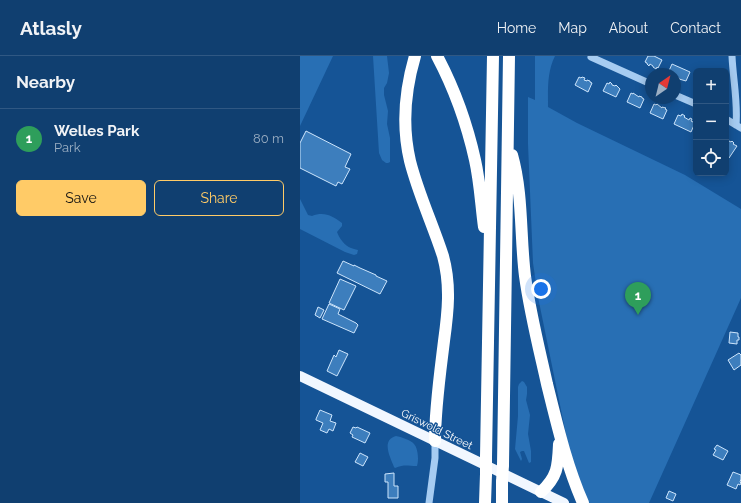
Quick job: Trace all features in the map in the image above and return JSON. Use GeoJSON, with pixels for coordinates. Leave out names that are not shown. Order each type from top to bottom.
{"type":"FeatureCollection","features":[{"type":"Feature","properties":{"kind":"highway"},"geometry":{"type":"LineString","coordinates":[[415,56],[407,91],[406,124],[408,145],[413,172],[443,256],[449,292],[448,314],[436,411],[435,441]]}},
{"type":"Feature","properties":{"kind":"highway"},"geometry":{"type":"LineString","coordinates":[[437,56],[455,94],[472,146],[479,184],[490,273]]}},
{"type":"Feature","properties":{"kind":"highway"},"geometry":{"type":"LineString","coordinates":[[485,503],[493,56]]}},
{"type":"Feature","properties":{"kind":"highway"},"geometry":{"type":"LineString","coordinates":[[502,503],[509,56]]}},
{"type":"Feature","properties":{"kind":"highway"},"geometry":{"type":"LineString","coordinates":[[508,142],[514,162],[518,187],[524,269],[536,339],[560,435],[583,503]]}},
{"type":"Feature","properties":{"kind":"highway"},"geometry":{"type":"LineString","coordinates":[[541,492],[551,481],[556,472],[560,435]]}},
{"type":"Feature","properties":{"kind":"main road","name":"Griswold Street"},"geometry":{"type":"LineString","coordinates":[[300,376],[564,503]]}},
{"type":"Feature","properties":{"kind":"street"},"geometry":{"type":"LineString","coordinates":[[732,56],[739,127]]}},
{"type":"Feature","properties":{"kind":"street"},"geometry":{"type":"LineString","coordinates":[[591,57],[645,81]]}},
{"type":"Feature","properties":{"kind":"street"},"geometry":{"type":"LineString","coordinates":[[681,98],[693,103]]}},
{"type":"Feature","properties":{"kind":"street"},"geometry":{"type":"LineString","coordinates":[[729,121],[739,127]]}},
{"type":"Feature","properties":{"kind":"street"},"geometry":{"type":"LineString","coordinates":[[429,503],[435,458],[435,441]]}},
{"type":"Feature","properties":{"kind":"shaded area"},"geometry":{"type":"Polygon","coordinates":[[[300,56],[333,56],[300,126],[300,56]]]}},
{"type":"Feature","properties":{"kind":"shaded area"},"geometry":{"type":"Polygon","coordinates":[[[373,56],[387,56],[389,73],[387,83],[384,88],[384,95],[388,111],[387,124],[390,138],[390,162],[388,163],[382,160],[379,153],[373,56]]]}},
{"type":"Feature","properties":{"kind":"shaded area"},"geometry":{"type":"Polygon","coordinates":[[[535,56],[555,56],[549,74],[548,107],[577,123],[685,175],[741,209],[741,298],[649,503],[587,503],[570,454],[538,297],[533,263],[528,144],[528,97],[535,100],[535,56]]]}},
{"type":"Feature","properties":{"kind":"shaded area"},"geometry":{"type":"Polygon","coordinates":[[[300,199],[308,215],[312,216],[324,214],[335,218],[342,223],[342,226],[337,232],[342,242],[347,246],[358,250],[357,254],[354,255],[345,252],[300,229],[300,199]]]}},
{"type":"Feature","properties":{"kind":"shaded area"},"geometry":{"type":"Polygon","coordinates":[[[522,381],[527,387],[526,400],[530,415],[528,434],[531,462],[529,463],[524,451],[520,452],[522,459],[521,461],[515,449],[518,416],[518,387],[522,381]]]}},
{"type":"Feature","properties":{"kind":"shaded area"},"geometry":{"type":"Polygon","coordinates":[[[396,436],[413,443],[418,454],[417,466],[394,467],[389,454],[388,445],[391,438],[396,436]]]}},
{"type":"Feature","properties":{"kind":"building"},"geometry":{"type":"Polygon","coordinates":[[[648,56],[654,56],[662,60],[658,68],[654,68],[650,64],[649,66],[645,62],[648,56]]]}},
{"type":"Feature","properties":{"kind":"building"},"geometry":{"type":"Polygon","coordinates":[[[672,64],[681,68],[670,68],[672,64]]]}},
{"type":"Feature","properties":{"kind":"building"},"geometry":{"type":"Polygon","coordinates":[[[681,68],[690,72],[686,81],[681,80],[681,68]]]}},
{"type":"Feature","properties":{"kind":"building"},"geometry":{"type":"Polygon","coordinates":[[[579,77],[585,78],[584,80],[592,83],[588,92],[575,85],[579,77]]]}},
{"type":"Feature","properties":{"kind":"building"},"geometry":{"type":"Polygon","coordinates":[[[610,82],[612,85],[616,85],[620,89],[616,97],[603,91],[607,83],[609,84],[610,82]]]}},
{"type":"Feature","properties":{"kind":"building"},"geometry":{"type":"Polygon","coordinates":[[[631,93],[644,99],[640,108],[627,102],[631,93]]]}},
{"type":"Feature","properties":{"kind":"building"},"geometry":{"type":"Polygon","coordinates":[[[654,104],[657,104],[662,108],[666,108],[665,109],[667,110],[663,119],[650,113],[654,104]]]}},
{"type":"Feature","properties":{"kind":"building"},"geometry":{"type":"Polygon","coordinates":[[[682,114],[689,120],[690,118],[692,119],[691,121],[693,122],[693,128],[691,132],[674,124],[678,115],[681,116],[682,114]]]}},
{"type":"Feature","properties":{"kind":"building"},"geometry":{"type":"Polygon","coordinates":[[[306,131],[351,154],[345,167],[350,169],[342,184],[338,182],[336,186],[300,168],[300,143],[306,131]]]}},
{"type":"Feature","properties":{"kind":"building"},"geometry":{"type":"Polygon","coordinates":[[[729,141],[732,141],[734,143],[733,144],[737,146],[729,158],[729,141]]]}},
{"type":"Feature","properties":{"kind":"building"},"geometry":{"type":"Polygon","coordinates":[[[343,261],[387,281],[380,294],[337,273],[343,261]]]}},
{"type":"Feature","properties":{"kind":"building"},"geometry":{"type":"Polygon","coordinates":[[[340,279],[356,286],[344,310],[329,303],[340,279]]]}},
{"type":"Feature","properties":{"kind":"building"},"geometry":{"type":"Polygon","coordinates":[[[329,304],[340,309],[338,314],[358,325],[354,333],[322,319],[329,304]]]}},
{"type":"Feature","properties":{"kind":"building"},"geometry":{"type":"Polygon","coordinates":[[[318,307],[324,310],[320,318],[315,315],[318,307]]]}},
{"type":"Feature","properties":{"kind":"building"},"geometry":{"type":"Polygon","coordinates":[[[730,332],[738,333],[739,340],[737,340],[737,344],[729,343],[730,332]]]}},
{"type":"Feature","properties":{"kind":"building"},"geometry":{"type":"Polygon","coordinates":[[[339,350],[348,354],[337,376],[327,371],[334,355],[336,357],[339,350]]]}},
{"type":"Feature","properties":{"kind":"building"},"geometry":{"type":"Polygon","coordinates":[[[739,353],[741,355],[741,365],[734,370],[728,360],[739,353]]]}},
{"type":"Feature","properties":{"kind":"building"},"geometry":{"type":"Polygon","coordinates":[[[320,410],[332,415],[330,421],[336,423],[333,431],[329,429],[327,433],[320,430],[323,423],[316,419],[320,410]]]}},
{"type":"Feature","properties":{"kind":"building"},"geometry":{"type":"Polygon","coordinates":[[[353,427],[357,427],[370,433],[365,443],[352,437],[353,435],[350,433],[353,427]]]}},
{"type":"Feature","properties":{"kind":"building"},"geometry":{"type":"Polygon","coordinates":[[[717,445],[728,451],[723,460],[713,455],[716,450],[714,449],[717,445]]]}},
{"type":"Feature","properties":{"kind":"building"},"geometry":{"type":"Polygon","coordinates":[[[360,453],[368,457],[363,466],[355,462],[360,453]]]}},
{"type":"Feature","properties":{"kind":"building"},"geometry":{"type":"Polygon","coordinates":[[[733,472],[741,475],[741,483],[740,485],[738,484],[736,489],[727,485],[733,472]]]}},
{"type":"Feature","properties":{"kind":"building"},"geometry":{"type":"Polygon","coordinates":[[[394,473],[394,486],[398,486],[398,498],[388,498],[388,482],[385,482],[385,474],[394,473]]]}},
{"type":"Feature","properties":{"kind":"building"},"geometry":{"type":"Polygon","coordinates":[[[669,491],[676,494],[673,501],[666,498],[669,491]]]}},
{"type":"Feature","properties":{"kind":"place","name":"Welles Park"},"geometry":{"type":"Point","coordinates":[638,315]}}]}
